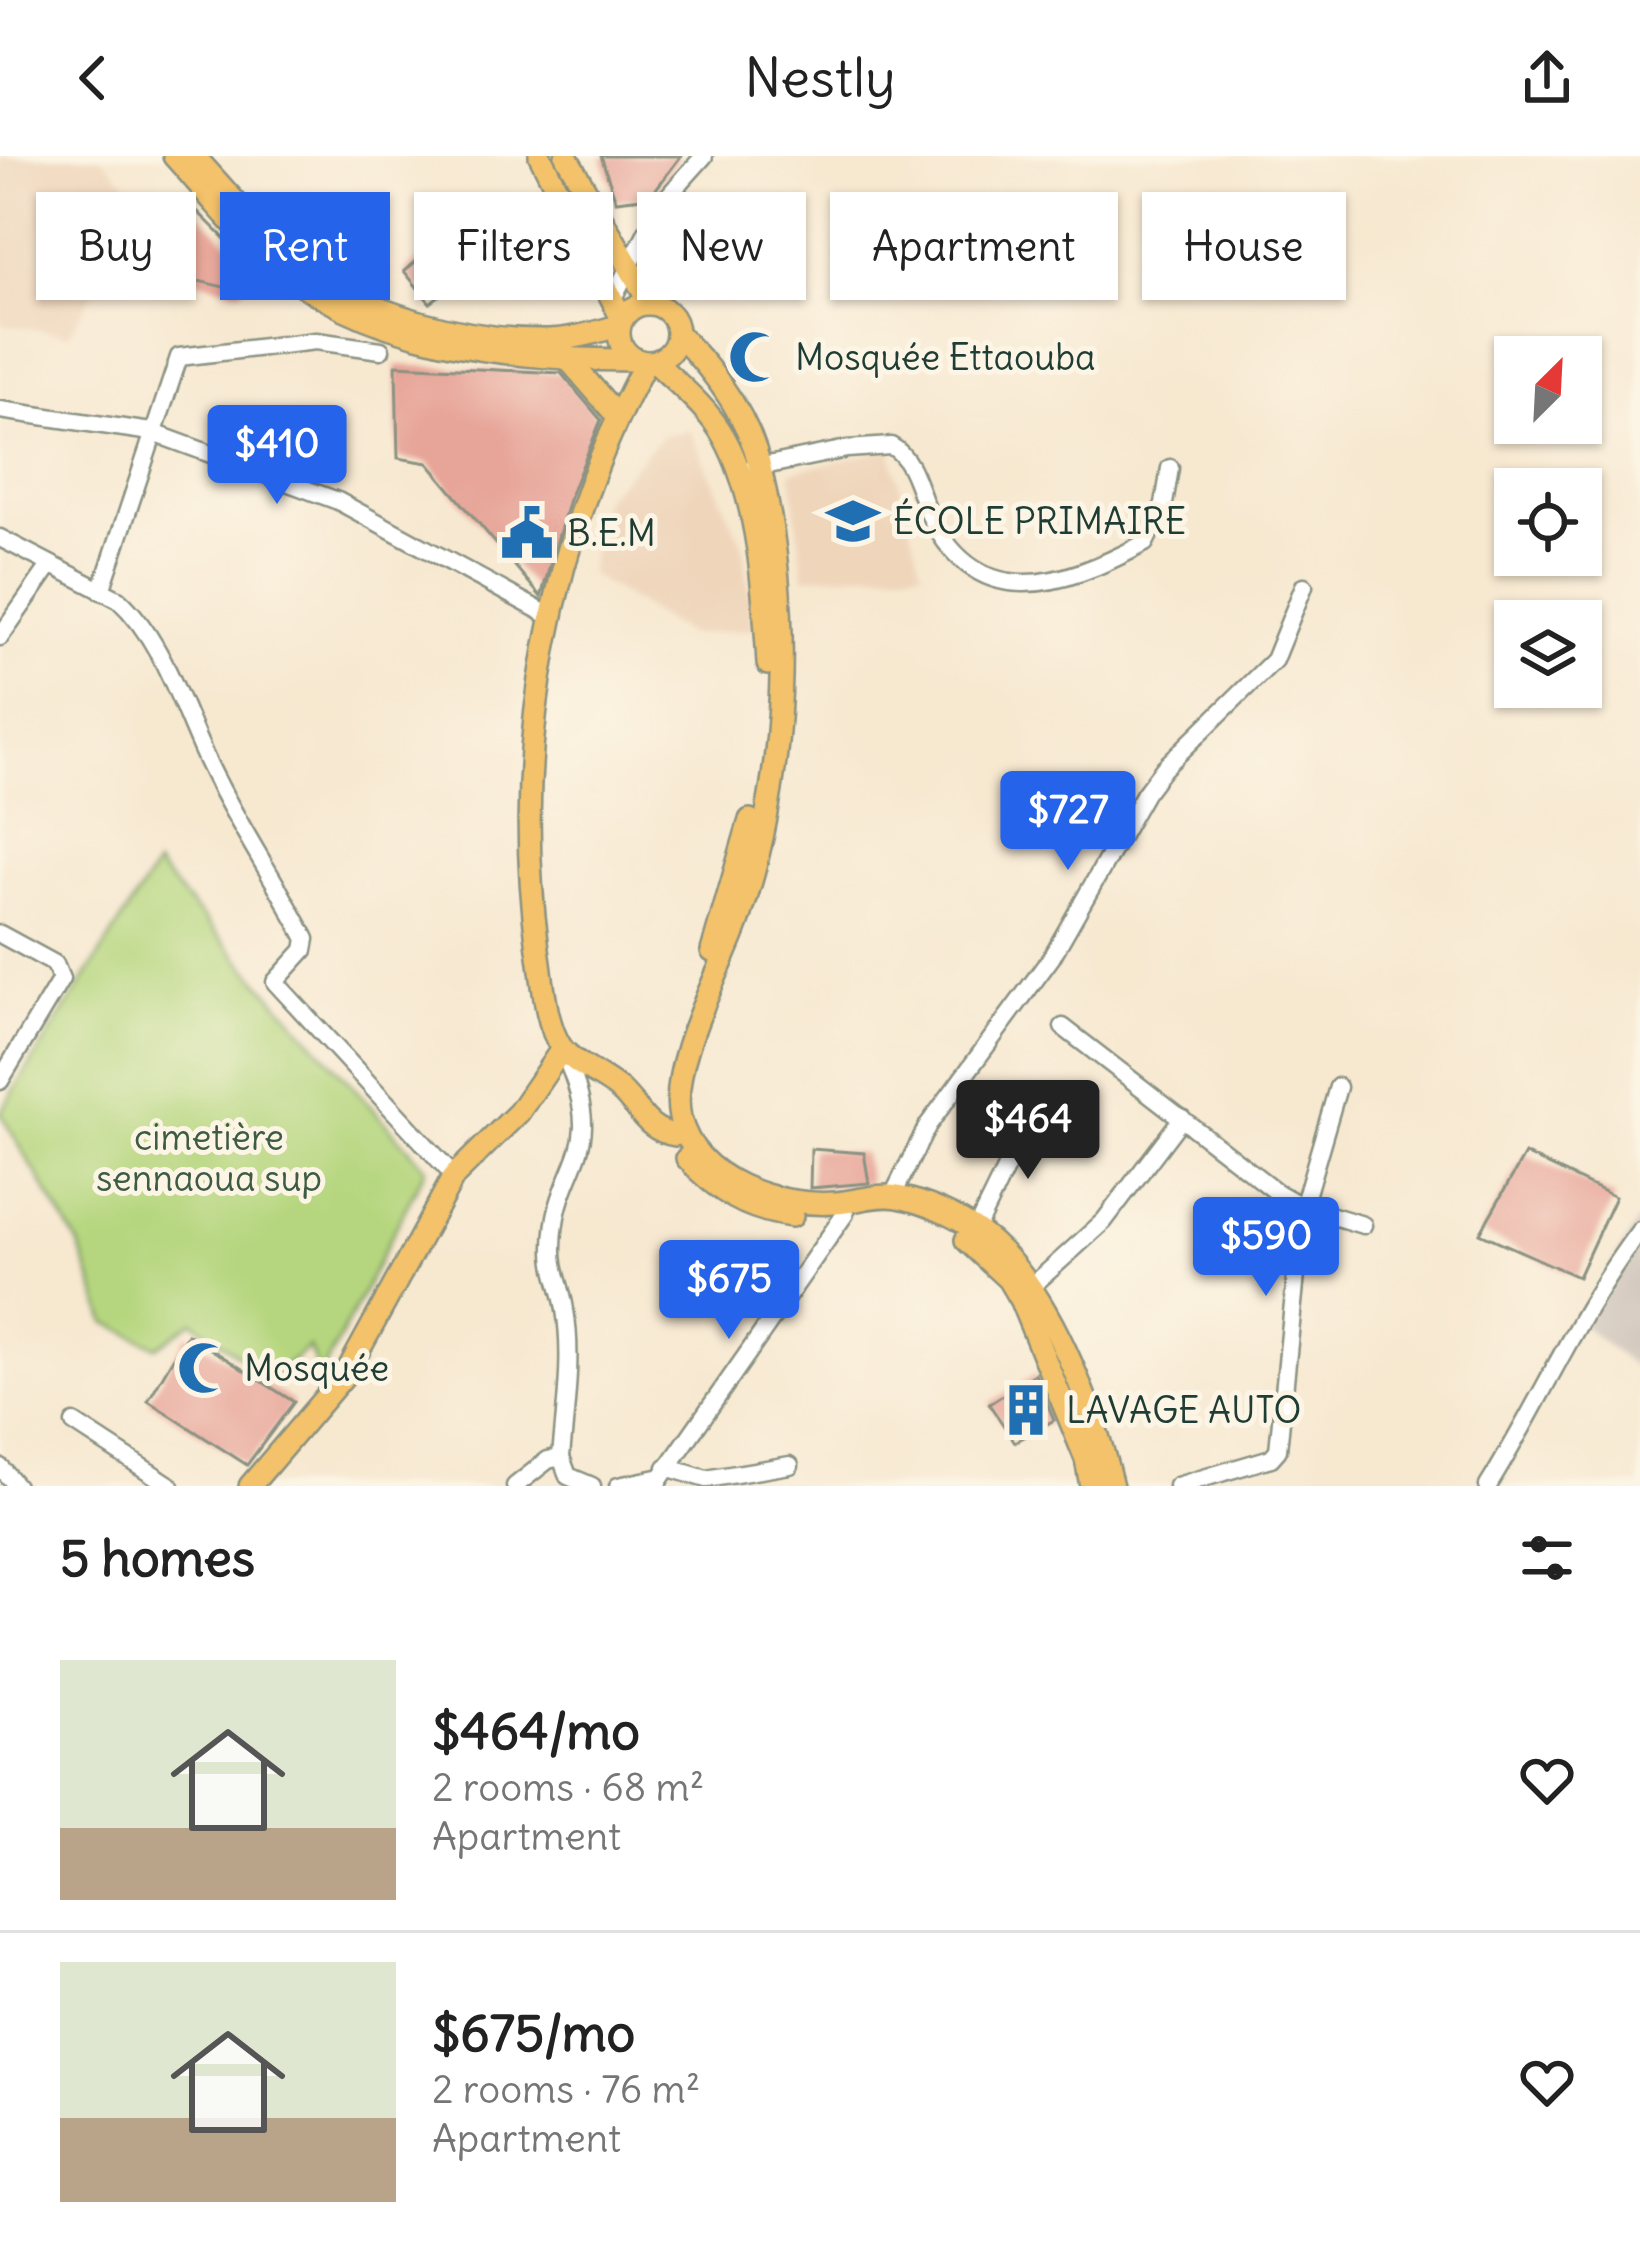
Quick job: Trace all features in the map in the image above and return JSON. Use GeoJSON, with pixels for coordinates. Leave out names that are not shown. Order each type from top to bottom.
{"type":"FeatureCollection","features":[{"type":"Feature","properties":{"kind":"main road"},"geometry":{"type":"LineString","coordinates":[[174,156],[266,257],[354,314],[403,333],[568,358],[646,361],[671,352],[678,334]]}},
{"type":"Feature","properties":{"kind":"main road"},"geometry":{"type":"LineString","coordinates":[[194,156],[270,239],[308,270],[415,319],[526,339],[560,339],[650,303]]}},
{"type":"Feature","properties":{"kind":"main road"},"geometry":{"type":"LineString","coordinates":[[540,156],[618,315],[624,350],[646,361],[710,416],[726,440],[757,563],[769,673],[753,808],[730,898],[670,1081],[667,1106],[675,1135],[688,1160],[732,1199],[762,1212],[892,1210],[926,1217],[971,1243],[1008,1279],[1078,1439],[1091,1486]]}},
{"type":"Feature","properties":{"kind":"main road"},"geometry":{"type":"LineString","coordinates":[[566,156],[650,303],[673,316],[678,334],[736,409],[759,464],[780,609],[782,669],[776,732],[757,850],[740,916],[692,1040],[680,1086],[680,1115],[700,1153],[765,1197],[836,1203],[893,1196],[976,1229],[1031,1287],[1088,1408],[1112,1486]]}},
{"type":"Feature","properties":{"kind":"main road"},"geometry":{"type":"LineString","coordinates":[[568,358],[618,417]]}},
{"type":"Feature","properties":{"kind":"main road"},"geometry":{"type":"LineString","coordinates":[[646,361],[618,417],[548,615],[533,766],[532,904],[551,1019],[562,1049],[624,1093],[649,1125],[675,1135]]}},
{"type":"Feature","properties":{"kind":"main road"},"geometry":{"type":"LineString","coordinates":[[250,1486],[346,1372],[454,1176],[528,1102],[562,1049]]}},
{"type":"Feature","properties":{"kind":"street"},"geometry":{"type":"LineString","coordinates":[[672,192],[704,156]]}},
{"type":"Feature","properties":{"kind":"street"},"geometry":{"type":"LineString","coordinates":[[618,315],[637,256]]}},
{"type":"Feature","properties":{"kind":"street"},"geometry":{"type":"LineString","coordinates":[[101,591],[179,357],[316,341],[381,350]]}},
{"type":"Feature","properties":{"kind":"street"},"geometry":{"type":"LineString","coordinates":[[0,410],[151,431],[338,501],[548,615]]}},
{"type":"Feature","properties":{"kind":"street"},"geometry":{"type":"LineString","coordinates":[[737,475],[759,464],[891,446],[906,458],[944,546],[981,576],[1010,585],[1050,581],[1144,543],[1164,504],[1170,468]]}},
{"type":"Feature","properties":{"kind":"street"},"geometry":{"type":"LineString","coordinates":[[0,538],[118,599],[143,628],[211,770],[306,939],[304,950],[274,982],[454,1176]]}},
{"type":"Feature","properties":{"kind":"street"},"geometry":{"type":"LineString","coordinates":[[0,637],[49,567]]}},
{"type":"Feature","properties":{"kind":"street"},"geometry":{"type":"LineString","coordinates":[[893,1196],[928,1125],[1051,958],[1144,794],[1163,768],[1274,660],[1304,586]]}},
{"type":"Feature","properties":{"kind":"street"},"geometry":{"type":"LineString","coordinates":[[0,934],[55,964],[61,979],[0,1082]]}},
{"type":"Feature","properties":{"kind":"street"},"geometry":{"type":"LineString","coordinates":[[1063,1027],[1303,1207],[1363,1226]]}},
{"type":"Feature","properties":{"kind":"street"},"geometry":{"type":"LineString","coordinates":[[562,1049],[580,1089],[586,1125],[553,1246],[555,1284],[566,1312],[561,1456],[568,1476],[592,1486]]}},
{"type":"Feature","properties":{"kind":"street"},"geometry":{"type":"LineString","coordinates":[[1177,1486],[1271,1457],[1278,1450],[1303,1207],[1338,1087]]}},
{"type":"Feature","properties":{"kind":"street"},"geometry":{"type":"LineString","coordinates":[[976,1229],[1036,1106]]}},
{"type":"Feature","properties":{"kind":"street"},"geometry":{"type":"LineString","coordinates":[[1031,1287],[1105,1221],[1182,1118]]}},
{"type":"Feature","properties":{"kind":"street"},"geometry":{"type":"LineString","coordinates":[[659,1477],[752,1354],[845,1214]]}},
{"type":"Feature","properties":{"kind":"street"},"geometry":{"type":"LineString","coordinates":[[1488,1486],[1528,1423],[1559,1353],[1640,1230]]}},
{"type":"Feature","properties":{"kind":"street"},"geometry":{"type":"LineString","coordinates":[[74,1423],[171,1486]]}},
{"type":"Feature","properties":{"kind":"street"},"geometry":{"type":"LineString","coordinates":[[515,1486],[548,1460],[561,1456]]}},
{"type":"Feature","properties":{"kind":"street"},"geometry":{"type":"LineString","coordinates":[[618,1486],[659,1477],[706,1479],[790,1465]]}},
{"type":"Feature","properties":{"kind":"street"},"geometry":{"type":"LineString","coordinates":[[0,1467],[16,1486]]}},
{"type":"Feature","properties":{"kind":"shaded area"},"geometry":{"type":"Polygon","coordinates":[[[0,156],[100,156],[135,192],[36,192],[36,300],[89,300],[69,335],[0,324],[0,156]]]}},
{"type":"Feature","properties":{"kind":"shaded area"},"geometry":{"type":"Polygon","coordinates":[[[690,430],[743,546],[754,629],[689,635],[589,574],[603,499],[663,435],[690,430]]]}},
{"type":"Feature","properties":{"kind":"shaded area","name":"ÉCOLE PRIMAIRE"},"geometry":{"type":"Polygon","coordinates":[[[890,449],[922,570],[804,577],[791,472],[890,449]]]}},
{"type":"Feature","properties":{"kind":"shaded area"},"geometry":{"type":"Polygon","coordinates":[[[1640,1217],[1640,1372],[1578,1322],[1640,1217]]]}},
{"type":"Feature","properties":{"kind":"green space","name":"cimetière sennaoua sup"},"geometry":{"type":"Polygon","coordinates":[[[156,866],[426,1168],[320,1377],[309,1347],[270,1379],[193,1321],[157,1347],[106,1322],[79,1245],[0,1113],[156,866]]]}},
{"type":"Feature","properties":{"kind":"building"},"geometry":{"type":"Polygon","coordinates":[[[601,156],[681,156],[654,192],[637,192],[637,199],[616,201],[601,156]]]}},
{"type":"Feature","properties":{"kind":"building"},"geometry":{"type":"Polygon","coordinates":[[[196,210],[220,234],[220,286],[196,280],[196,210]]]}},
{"type":"Feature","properties":{"kind":"building"},"geometry":{"type":"Polygon","coordinates":[[[414,263],[414,283],[404,271],[414,263]]]}},
{"type":"Feature","properties":{"kind":"building","name":"B.E.M"},"geometry":{"type":"Polygon","coordinates":[[[396,365],[561,373],[601,420],[570,496],[541,597],[428,463],[398,458],[396,365]]]}},
{"type":"Feature","properties":{"kind":"building"},"geometry":{"type":"Polygon","coordinates":[[[811,1149],[864,1153],[869,1183],[810,1188],[811,1149]]]}},
{"type":"Feature","properties":{"kind":"building"},"geometry":{"type":"Polygon","coordinates":[[[1525,1154],[1615,1197],[1578,1277],[1480,1233],[1525,1154]]]}},
{"type":"Feature","properties":{"kind":"building","name":"Mosquée"},"geometry":{"type":"Polygon","coordinates":[[[187,1334],[294,1402],[247,1465],[148,1401],[187,1334]]]}},
{"type":"Feature","properties":{"kind":"building","name":"LAVAGE AUTO"},"geometry":{"type":"Polygon","coordinates":[[[1035,1374],[1054,1420],[1015,1442],[989,1404],[1035,1374]]]}},
{"type":"Feature","properties":{"kind":"place","name":"Mosquée Ettaouba"},"geometry":{"type":"Point","coordinates":[755,357]}},
{"type":"Feature","properties":{"kind":"place","name":"ÉCOLE PRIMAIRE"},"geometry":{"type":"Point","coordinates":[853,521]}},
{"type":"Feature","properties":{"kind":"place","name":"B.E.M"},"geometry":{"type":"Point","coordinates":[527,533]}},
{"type":"Feature","properties":{"kind":"place","name":"Mosquée"},"geometry":{"type":"Point","coordinates":[204,1368]}},
{"type":"Feature","properties":{"kind":"place","name":"LAVAGE AUTO"},"geometry":{"type":"Point","coordinates":[1026,1410]}}]}
